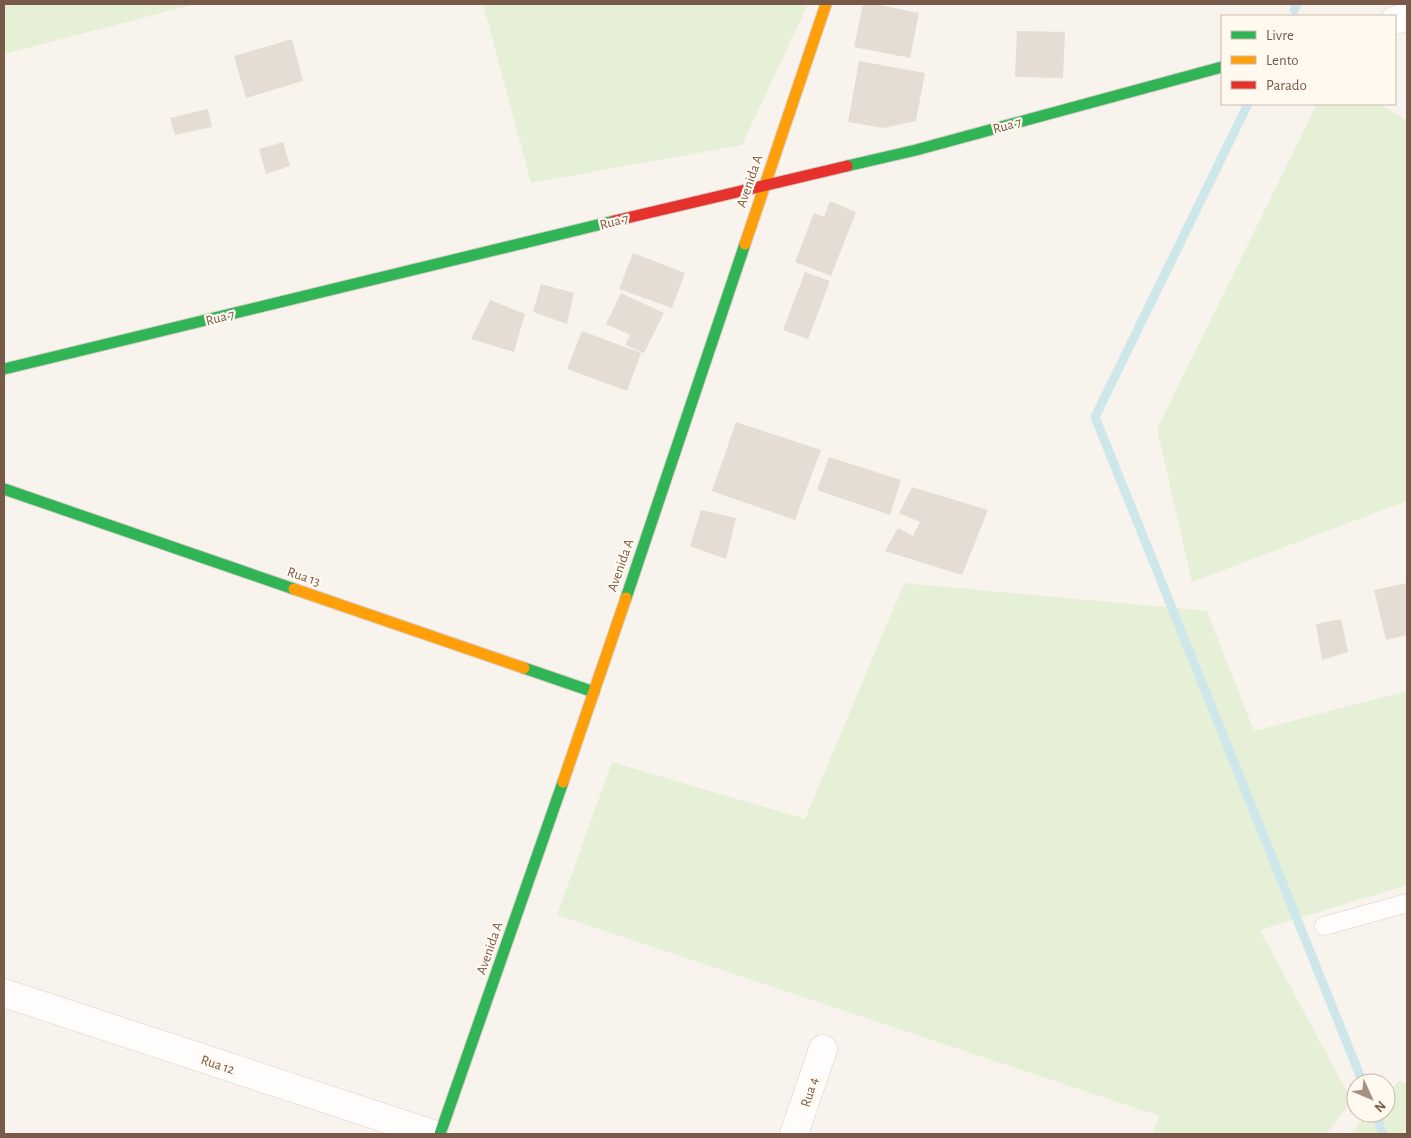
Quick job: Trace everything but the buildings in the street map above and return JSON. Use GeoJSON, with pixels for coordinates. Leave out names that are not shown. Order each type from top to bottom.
{"type":"FeatureCollection","features":[{"type":"Feature","properties":{"kind":"street","name":"Avenida A"},"geometry":{"type":"LineString","coordinates":[[440,1134],[594,692],[763,185],[826,4]]}},
{"type":"Feature","properties":{"kind":"street","name":"Rua 7"},"geometry":{"type":"LineString","coordinates":[[4,369],[763,185],[916,150],[1221,67]]}},
{"type":"Feature","properties":{"kind":"street","name":"Rua 13"},"geometry":{"type":"LineString","coordinates":[[4,489],[594,692]]}},
{"type":"Feature","properties":{"kind":"street","name":"Rua 12"},"geometry":{"type":"LineString","coordinates":[[4,993],[433,1134]]}},
{"type":"Feature","properties":{"kind":"street","name":"Rua 4"},"geometry":{"type":"LineString","coordinates":[[794,1134],[823,1049]]}},
{"type":"Feature","properties":{"kind":"lane"},"geometry":{"type":"LineString","coordinates":[[1324,926],[1407,903]]}},
{"type":"Feature","properties":{"kind":"green space"},"geometry":{"type":"Polygon","coordinates":[[[4,4],[196,4],[4,54],[4,4]]]}},
{"type":"Feature","properties":{"kind":"green space"},"geometry":{"type":"Polygon","coordinates":[[[483,4],[808,4],[742,145],[531,183],[483,4]]]}},
{"type":"Feature","properties":{"kind":"green space"},"geometry":{"type":"Polygon","coordinates":[[[1317,105],[1382,105],[1407,121],[1407,501],[1192,582],[1157,429],[1317,105]]]}},
{"type":"Feature","properties":{"kind":"green space"},"geometry":{"type":"Polygon","coordinates":[[[904,583],[1207,611],[1254,731],[1407,691],[1407,885],[1260,930],[1346,1090],[1346,1109],[1326,1134],[1152,1134],[1159,1116],[557,915],[612,762],[805,819],[904,583]]]}},
{"type":"Feature","properties":{"kind":"green space"},"geometry":{"type":"Polygon","coordinates":[[[1399,1081],[1407,1083],[1407,1134],[1350,1134],[1360,1123],[1396,1123],[1396,1084],[1399,1081]]]}},
{"type":"Feature","properties":{"kind":"waterway"},"geometry":{"type":"LineString","coordinates":[[1294,10],[1297,4]]}},
{"type":"Feature","properties":{"kind":"waterway"},"geometry":{"type":"LineString","coordinates":[[1247,106],[1095,417],[1359,1073]]}},
{"type":"Feature","properties":{"kind":"waterway"},"geometry":{"type":"LineString","coordinates":[[1379,1123],[1383,1134]]}},
{"type":"Feature","properties":{"kind":"traffic: fast"},"geometry":{"type":"LineString","coordinates":[[847,166],[916,150],[1221,67]]}},
{"type":"Feature","properties":{"kind":"traffic: fast"},"geometry":{"type":"LineString","coordinates":[[4,369],[614,221]]}},
{"type":"Feature","properties":{"kind":"traffic: fast"},"geometry":{"type":"LineString","coordinates":[[626,598],[745,244]]}},
{"type":"Feature","properties":{"kind":"traffic: fast"},"geometry":{"type":"LineString","coordinates":[[4,489],[294,589]]}},
{"type":"Feature","properties":{"kind":"traffic: fast"},"geometry":{"type":"LineString","coordinates":[[524,668],[594,692]]}},
{"type":"Feature","properties":{"kind":"traffic: fast"},"geometry":{"type":"LineString","coordinates":[[440,1134],[563,782]]}},
{"type":"Feature","properties":{"kind":"traffic: slow"},"geometry":{"type":"LineString","coordinates":[[745,244],[826,4]]}},
{"type":"Feature","properties":{"kind":"traffic: slow"},"geometry":{"type":"LineString","coordinates":[[294,589],[524,668]]}},
{"type":"Feature","properties":{"kind":"traffic: slow"},"geometry":{"type":"LineString","coordinates":[[563,782],[626,598]]}},
{"type":"Feature","properties":{"kind":"traffic: jam"},"geometry":{"type":"LineString","coordinates":[[614,221],[847,166]]}}]}
